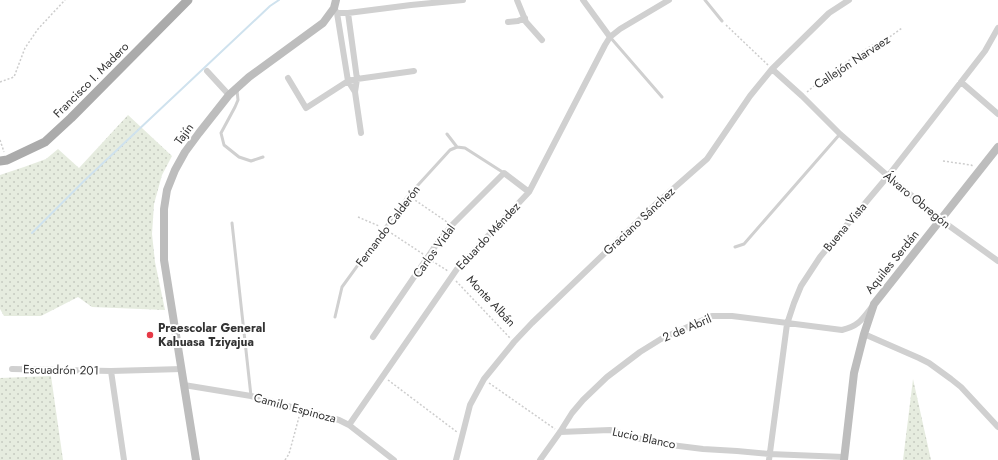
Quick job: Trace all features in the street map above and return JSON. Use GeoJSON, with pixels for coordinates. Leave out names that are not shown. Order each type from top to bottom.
{"type":"FeatureCollection","features":[{"type":"Feature","properties":{"kind":"main road","name":"Francisco I. Madero"},"geometry":{"type":"LineString","coordinates":[[3,161],[45,142],[71,118],[188,0]]}},
{"type":"Feature","properties":{"kind":"main road","name":"Tajín"},"geometry":{"type":"LineString","coordinates":[[196,460],[164,260],[164,209],[167,190],[175,170],[185,152],[229,95],[249,77],[323,23],[336,7]]}},
{"type":"Feature","properties":{"kind":"main road","name":"Aquiles Serdán"},"geometry":{"type":"LineString","coordinates":[[844,458],[854,373],[864,334],[874,304],[998,147]]}},
{"type":"Feature","properties":{"kind":"street"},"geometry":{"type":"LineString","coordinates":[[336,7],[348,13],[463,0]]}},
{"type":"Feature","properties":{"kind":"street"},"geometry":{"type":"LineString","coordinates":[[517,0],[526,22],[542,40]]}},
{"type":"Feature","properties":{"kind":"street"},"geometry":{"type":"LineString","coordinates":[[583,0],[610,36]]}},
{"type":"Feature","properties":{"kind":"street","name":"Eduardo Méndez"},"geometry":{"type":"LineString","coordinates":[[349,425],[456,269],[529,192],[610,36],[668,0]]}},
{"type":"Feature","properties":{"kind":"street","name":"Graciano Sánchez"},"geometry":{"type":"LineString","coordinates":[[456,460],[470,404],[484,379],[514,342],[640,220],[707,159],[750,96],[772,69],[829,13],[849,0]]}},
{"type":"Feature","properties":{"kind":"street"},"geometry":{"type":"LineString","coordinates":[[336,7],[348,82],[355,92]]}},
{"type":"Feature","properties":{"kind":"street"},"geometry":{"type":"LineString","coordinates":[[348,13],[357,79],[355,92],[361,133]]}},
{"type":"Feature","properties":{"kind":"street"},"geometry":{"type":"LineString","coordinates":[[508,22],[518,21],[524,18]]}},
{"type":"Feature","properties":{"kind":"street","name":"Buena Vista"},"geometry":{"type":"LineString","coordinates":[[769,457],[787,324],[801,286],[820,257],[888,176],[985,51],[998,28]]}},
{"type":"Feature","properties":{"kind":"street"},"geometry":{"type":"LineString","coordinates":[[343,48],[352,48]]}},
{"type":"Feature","properties":{"kind":"street","name":"Álvaro Obregón"},"geometry":{"type":"LineString","coordinates":[[772,69],[802,96],[840,134],[888,176],[941,220],[998,261]]}},
{"type":"Feature","properties":{"kind":"street"},"geometry":{"type":"LineString","coordinates":[[207,71],[229,95]]}},
{"type":"Feature","properties":{"kind":"street"},"geometry":{"type":"LineString","coordinates":[[288,78],[306,108],[348,82],[357,79],[414,71]]}},
{"type":"Feature","properties":{"kind":"street"},"geometry":{"type":"LineString","coordinates":[[961,82],[998,114]]}},
{"type":"Feature","properties":{"kind":"street"},"geometry":{"type":"LineString","coordinates":[[504,173],[529,192]]}},
{"type":"Feature","properties":{"kind":"street","name":"Carlos Vidal"},"geometry":{"type":"LineString","coordinates":[[373,337],[427,258],[452,225],[504,173]]}},
{"type":"Feature","properties":{"kind":"street","name":"2 de Abril"},"geometry":{"type":"LineString","coordinates":[[540,460],[572,413],[607,377],[640,352],[661,339],[712,316],[732,316],[842,330],[852,327],[862,320],[874,304]]}},
{"type":"Feature","properties":{"kind":"street"},"geometry":{"type":"LineString","coordinates":[[864,334],[929,363],[961,387],[998,427]]}},
{"type":"Feature","properties":{"kind":"street","name":"Escuadrón 201"},"geometry":{"type":"LineString","coordinates":[[12,369],[111,371],[182,369]]}},
{"type":"Feature","properties":{"kind":"street","name":"Escuadrón 201"},"geometry":{"type":"LineString","coordinates":[[111,371],[124,460]]}},
{"type":"Feature","properties":{"kind":"street","name":"Camilo Espinoza"},"geometry":{"type":"LineString","coordinates":[[184,385],[251,396],[339,420],[349,425],[394,460]]}},
{"type":"Feature","properties":{"kind":"street","name":"Lucio Blanco"},"geometry":{"type":"LineString","coordinates":[[560,432],[610,430],[651,442]]}},
{"type":"Feature","properties":{"kind":"street","name":"Lucio Blanco"},"geometry":{"type":"LineString","coordinates":[[671,445],[737,451],[769,457],[844,458]]}},
{"type":"Feature","properties":{"kind":"lane"},"geometry":{"type":"LineString","coordinates":[[705,0],[722,21]]}},
{"type":"Feature","properties":{"kind":"lane"},"geometry":{"type":"LineString","coordinates":[[610,36],[662,97]]}},
{"type":"Feature","properties":{"kind":"lane"},"geometry":{"type":"LineString","coordinates":[[236,89],[238,100],[222,133],[224,145],[239,158],[251,161],[263,157]]}},
{"type":"Feature","properties":{"kind":"lane"},"geometry":{"type":"LineString","coordinates":[[447,134],[457,147],[465,148],[504,173]]}},
{"type":"Feature","properties":{"kind":"lane"},"geometry":{"type":"LineString","coordinates":[[735,247],[744,244],[840,134]]}},
{"type":"Feature","properties":{"kind":"lane","name":"Fernando Calderón"},"geometry":{"type":"LineString","coordinates":[[335,316],[342,287],[384,228],[408,196],[450,150],[457,147]]}},
{"type":"Feature","properties":{"kind":"lane"},"geometry":{"type":"LineString","coordinates":[[232,223],[251,396]]}},
{"type":"Feature","properties":{"kind":"path"},"geometry":{"type":"LineString","coordinates":[[0,82],[14,77],[25,48],[38,29],[65,0]]}},
{"type":"Feature","properties":{"kind":"path"},"geometry":{"type":"LineString","coordinates":[[722,21],[772,69]]}},
{"type":"Feature","properties":{"kind":"path","name":"Callejón Narvaez"},"geometry":{"type":"LineString","coordinates":[[802,96],[828,74],[902,28]]}},
{"type":"Feature","properties":{"kind":"path"},"geometry":{"type":"LineString","coordinates":[[0,140],[3,161]]}},
{"type":"Feature","properties":{"kind":"path"},"geometry":{"type":"LineString","coordinates":[[944,161],[971,165],[980,171]]}},
{"type":"Feature","properties":{"kind":"path"},"geometry":{"type":"LineString","coordinates":[[408,196],[452,225]]}},
{"type":"Feature","properties":{"kind":"path","name":"Monte Albán"},"geometry":{"type":"LineString","coordinates":[[358,217],[384,228],[452,275],[514,342]]}},
{"type":"Feature","properties":{"kind":"path"},"geometry":{"type":"LineString","coordinates":[[382,376],[462,435]]}},
{"type":"Feature","properties":{"kind":"path"},"geometry":{"type":"LineString","coordinates":[[484,379],[560,432]]}},
{"type":"Feature","properties":{"kind":"path"},"geometry":{"type":"LineString","coordinates":[[285,460],[289,454],[301,409]]}},
{"type":"Feature","properties":{"kind":"path","name":"Lucio Blanco"},"geometry":{"type":"LineString","coordinates":[[651,442],[671,445]]}},
{"type":"Feature","properties":{"kind":"shaded area"},"geometry":{"type":"Polygon","coordinates":[[[128,115],[172,156],[162,175],[154,204],[152,234],[155,262],[165,310],[92,307],[78,297],[41,316],[4,316],[0,309],[0,175],[46,159],[58,149],[79,168],[128,115]]]}},
{"type":"Feature","properties":{"kind":"shaded area"},"geometry":{"type":"Polygon","coordinates":[[[51,376],[63,460],[0,460],[0,378],[51,376]]]}},
{"type":"Feature","properties":{"kind":"shaded area"},"geometry":{"type":"Polygon","coordinates":[[[913,379],[931,460],[903,460],[913,379]]]}},
{"type":"Feature","properties":{"kind":"waterway"},"geometry":{"type":"LineString","coordinates":[[32,233],[85,180],[270,6],[279,0]]}},
{"type":"Feature","properties":{"kind":"place","name":"Preescolar General Kahuasa Tziyajua"},"geometry":{"type":"Point","coordinates":[150,335]}}]}
